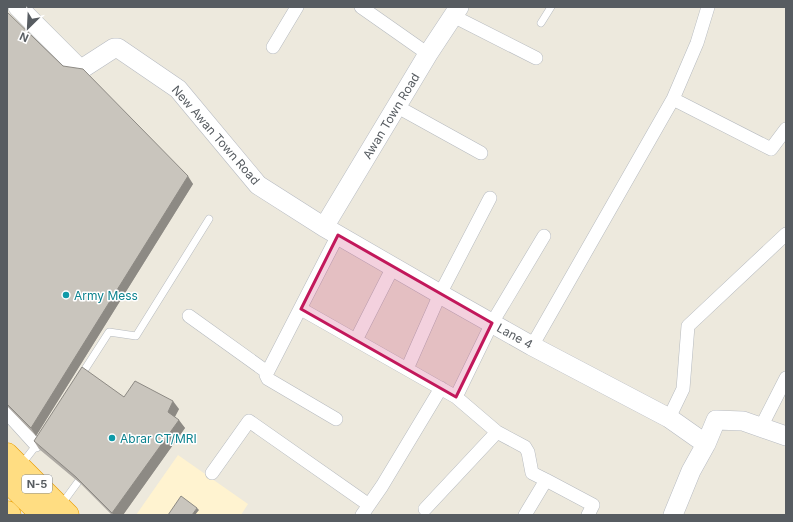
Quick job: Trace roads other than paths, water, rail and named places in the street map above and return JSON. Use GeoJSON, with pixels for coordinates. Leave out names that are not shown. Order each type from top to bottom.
{"type":"FeatureCollection","features":[{"type":"Feature","properties":{"kind":"highway","name":"N-5"},"geometry":{"type":"LineString","coordinates":[[11,467],[56,512]]}},
{"type":"Feature","properties":{"kind":"highway"},"geometry":{"type":"LineString","coordinates":[[7,512],[10,515]]}},
{"type":"Feature","properties":{"kind":"street","name":"New Awan Town Road"},"geometry":{"type":"LineString","coordinates":[[18,7],[79,68],[83,68],[114,48],[118,48],[178,89],[258,185],[331,231]]}},
{"type":"Feature","properties":{"kind":"street"},"geometry":{"type":"LineString","coordinates":[[273,47],[297,7]]}},
{"type":"Feature","properties":{"kind":"street"},"geometry":{"type":"LineString","coordinates":[[361,7],[428,54]]}},
{"type":"Feature","properties":{"kind":"street"},"geometry":{"type":"LineString","coordinates":[[532,346],[673,99],[697,43],[708,7]]}},
{"type":"Feature","properties":{"kind":"street","name":"Awan Town Road"},"geometry":{"type":"LineString","coordinates":[[331,231],[396,106],[456,12]]}},
{"type":"Feature","properties":{"kind":"street"},"geometry":{"type":"LineString","coordinates":[[456,12],[536,58]]}},
{"type":"Feature","properties":{"kind":"street"},"geometry":{"type":"LineString","coordinates":[[673,99],[771,149],[786,129]]}},
{"type":"Feature","properties":{"kind":"street"},"geometry":{"type":"LineString","coordinates":[[396,106],[481,153]]}},
{"type":"Feature","properties":{"kind":"street"},"geometry":{"type":"LineString","coordinates":[[407,369],[440,294],[490,198]]}},
{"type":"Feature","properties":{"kind":"street","name":"Lane 4"},"geometry":{"type":"LineString","coordinates":[[331,231],[532,346],[669,418],[706,444]]}},
{"type":"Feature","properties":{"kind":"street"},"geometry":{"type":"LineString","coordinates":[[331,231],[300,310],[266,375],[268,379],[336,419]]}},
{"type":"Feature","properties":{"kind":"street"},"geometry":{"type":"LineString","coordinates":[[669,418],[682,389],[688,326],[786,234]]}},
{"type":"Feature","properties":{"kind":"street"},"geometry":{"type":"LineString","coordinates":[[456,397],[492,323],[544,236]]}},
{"type":"Feature","properties":{"kind":"street"},"geometry":{"type":"LineString","coordinates":[[356,340],[393,267]]}},
{"type":"Feature","properties":{"kind":"street"},"geometry":{"type":"LineString","coordinates":[[300,310],[456,397],[497,432],[525,447],[528,452],[532,473],[593,505],[588,515]]}},
{"type":"Feature","properties":{"kind":"street"},"geometry":{"type":"LineString","coordinates":[[189,316],[267,372]]}},
{"type":"Feature","properties":{"kind":"street"},"geometry":{"type":"LineString","coordinates":[[762,427],[786,378]]}},
{"type":"Feature","properties":{"kind":"street"},"geometry":{"type":"LineString","coordinates":[[212,473],[249,421],[365,510],[382,486],[441,388]]}},
{"type":"Feature","properties":{"kind":"street"},"geometry":{"type":"LineString","coordinates":[[7,413],[38,441]]}},
{"type":"Feature","properties":{"kind":"street"},"geometry":{"type":"LineString","coordinates":[[674,515],[691,471],[706,444],[716,420],[743,420],[786,436]]}},
{"type":"Feature","properties":{"kind":"street"},"geometry":{"type":"LineString","coordinates":[[425,509],[497,432]]}},
{"type":"Feature","properties":{"kind":"street"},"geometry":{"type":"LineString","coordinates":[[525,515],[546,480]]}},
{"type":"Feature","properties":{"kind":"lane"},"geometry":{"type":"LineString","coordinates":[[541,23],[551,7]]}},
{"type":"Feature","properties":{"kind":"lane"},"geometry":{"type":"LineString","coordinates":[[75,385],[109,332],[136,336],[209,219]]}},
{"type":"Feature","properties":{"kind":"lane"},"geometry":{"type":"LineString","coordinates":[[11,467],[38,441]]}},
{"type":"Feature","properties":{"kind":"lane"},"geometry":{"type":"LineString","coordinates":[[56,512],[75,488],[88,468]]}},
{"type":"Feature","properties":{"kind":"place","name":"Army Mess"},"geometry":{"type":"Point","coordinates":[66,295]}},
{"type":"Feature","properties":{"kind":"place","name":"Abrar CT/MRI"},"geometry":{"type":"Point","coordinates":[112,438]}}]}
